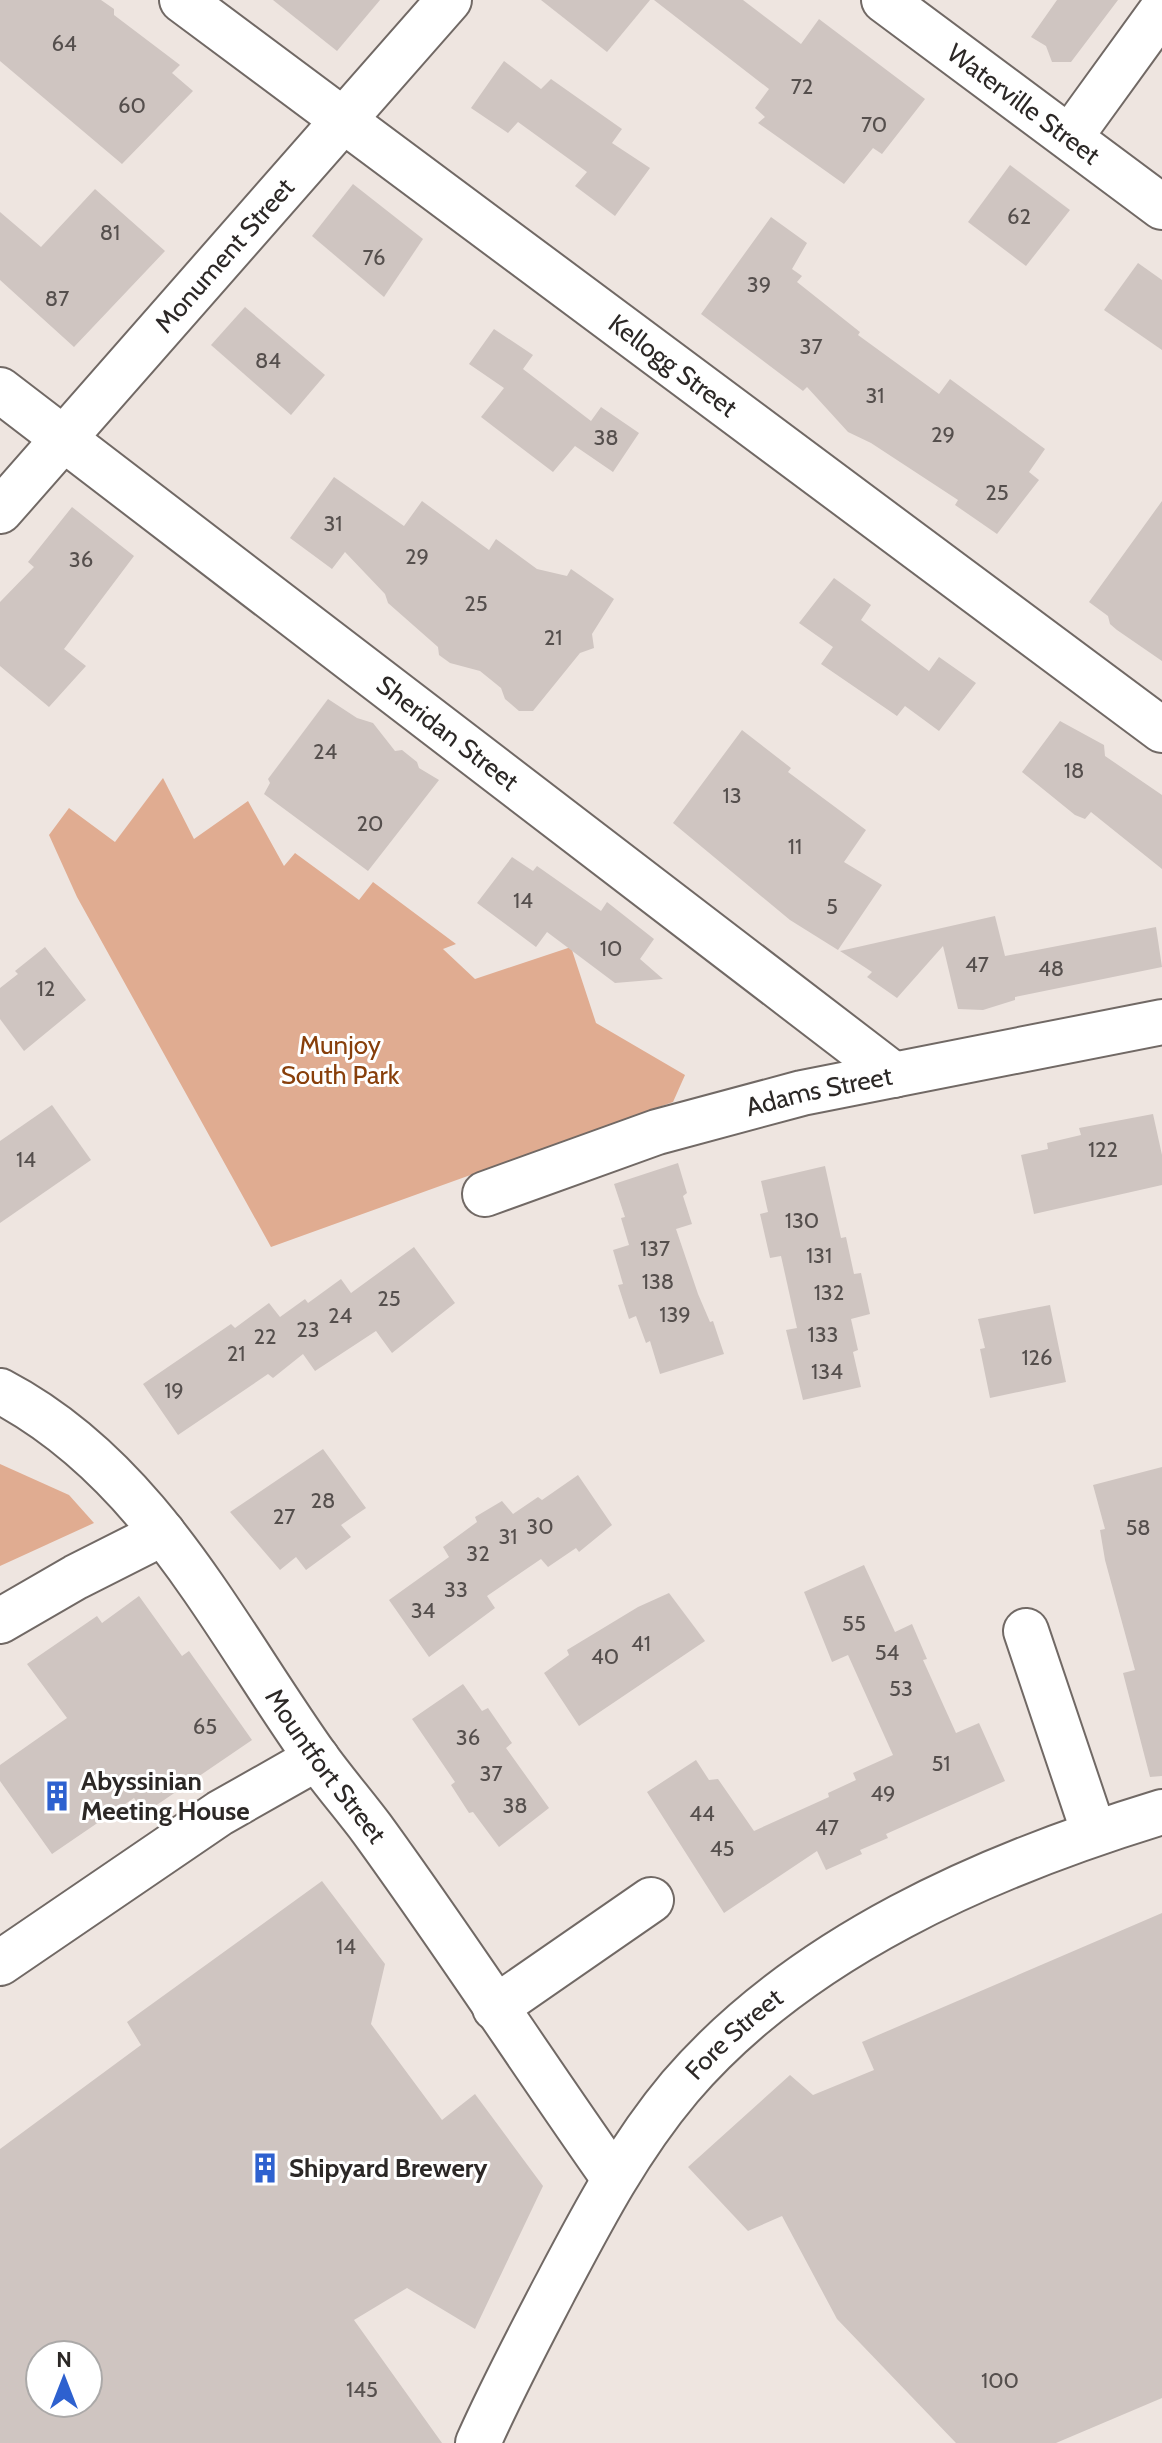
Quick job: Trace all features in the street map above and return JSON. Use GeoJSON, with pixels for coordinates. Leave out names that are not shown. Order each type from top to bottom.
{"type":"FeatureCollection","features":[{"type":"Feature","properties":{"kind":"street","name":"Kellogg Street"},"geometry":{"type":"LineString","coordinates":[[182,0],[1162,730]]}},
{"type":"Feature","properties":{"kind":"street","name":"Monument Street"},"geometry":{"type":"LineString","coordinates":[[0,511],[449,0]]}},
{"type":"Feature","properties":{"kind":"street","name":"Waterville Street"},"geometry":{"type":"LineString","coordinates":[[884,0],[1162,207]]}},
{"type":"Feature","properties":{"kind":"street"},"geometry":{"type":"LineString","coordinates":[[1070,137],[1162,10]]}},
{"type":"Feature","properties":{"kind":"street","name":"Sheridan Street"},"geometry":{"type":"LineString","coordinates":[[0,390],[894,1075]]}},
{"type":"Feature","properties":{"kind":"street","name":"Adams Street"},"geometry":{"type":"LineString","coordinates":[[485,1194],[657,1132],[802,1093],[1162,1022]]}},
{"type":"Feature","properties":{"kind":"street","name":"Mountfort Street"},"geometry":{"type":"LineString","coordinates":[[0,1391],[33,1409],[100,1462],[163,1533],[317,1758],[372,1830],[613,2177]]}},
{"type":"Feature","properties":{"kind":"street"},"geometry":{"type":"LineString","coordinates":[[0,1621],[76,1577],[163,1533]]}},
{"type":"Feature","properties":{"kind":"street"},"geometry":{"type":"LineString","coordinates":[[1026,1631],[1094,1833]]}},
{"type":"Feature","properties":{"kind":"street"},"geometry":{"type":"LineString","coordinates":[[0,1963],[220,1813],[317,1758]]}},
{"type":"Feature","properties":{"kind":"street","name":"Fore Street"},"geometry":{"type":"LineString","coordinates":[[478,2443],[613,2177],[680,2088],[718,2048],[776,1997],[842,1951],[911,1913],[1094,1833],[1162,1812]]}},
{"type":"Feature","properties":{"kind":"street"},"geometry":{"type":"LineString","coordinates":[[495,2008],[651,1900]]}},
{"type":"Feature","properties":{"kind":"green space","name":"Munjoy South Park"},"geometry":{"type":"Polygon","coordinates":[[[163,778],[194,839],[248,801],[284,866],[295,853],[359,900],[373,882],[456,944],[443,949],[475,979],[571,947],[596,1023],[685,1075],[673,1102],[271,1247],[77,897],[49,835],[69,808],[115,842],[163,778]]]}},
{"type":"Feature","properties":{"kind":"green space"},"geometry":{"type":"Polygon","coordinates":[[[0,1464],[69,1495],[94,1523],[0,1566],[0,1464]]]}},
{"type":"Feature","properties":{"kind":"building"},"geometry":{"type":"Polygon","coordinates":[[[0,0],[101,0],[114,9],[114,15],[180,65],[172,73],[193,91],[122,164],[0,61],[0,0]]]}},
{"type":"Feature","properties":{"kind":"building"},"geometry":{"type":"Polygon","coordinates":[[[273,0],[380,0],[337,51],[273,0]]]}},
{"type":"Feature","properties":{"kind":"building"},"geometry":{"type":"Polygon","coordinates":[[[541,0],[650,0],[607,52],[541,0]]]}},
{"type":"Feature","properties":{"kind":"building"},"geometry":{"type":"Polygon","coordinates":[[[654,0],[743,0],[801,44],[819,19],[925,99],[882,154],[873,148],[844,184],[758,123],[765,117],[755,108],[769,89],[654,0]]]}},
{"type":"Feature","properties":{"kind":"building"},"geometry":{"type":"Polygon","coordinates":[[[1057,0],[1118,0],[1071,62],[1052,62],[1046,46],[1031,37],[1057,0]]]}},
{"type":"Feature","properties":{"kind":"building"},"geometry":{"type":"Polygon","coordinates":[[[504,61],[541,89],[551,79],[622,129],[612,143],[650,168],[615,216],[575,186],[587,172],[518,122],[508,133],[471,108],[504,61]]]}},
{"type":"Feature","properties":{"kind":"building"},"geometry":{"type":"Polygon","coordinates":[[[1010,165],[1070,210],[1026,266],[968,222],[1010,165]]]}},
{"type":"Feature","properties":{"kind":"building"},"geometry":{"type":"Polygon","coordinates":[[[353,184],[423,239],[384,297],[312,236],[353,184]]]}},
{"type":"Feature","properties":{"kind":"building"},"geometry":{"type":"Polygon","coordinates":[[[95,189],[165,251],[74,347],[0,280],[0,212],[41,247],[95,189]]]}},
{"type":"Feature","properties":{"kind":"building"},"geometry":{"type":"Polygon","coordinates":[[[771,217],[807,243],[792,269],[802,276],[797,282],[860,332],[858,335],[939,394],[950,379],[1045,449],[1029,472],[1039,480],[997,534],[955,505],[958,500],[871,443],[848,432],[807,387],[803,391],[701,314],[771,217]]]}},
{"type":"Feature","properties":{"kind":"building"},"geometry":{"type":"Polygon","coordinates":[[[1138,263],[1162,280],[1162,350],[1104,310],[1138,263]]]}},
{"type":"Feature","properties":{"kind":"building"},"geometry":{"type":"Polygon","coordinates":[[[245,307],[325,375],[291,415],[211,345],[245,307]]]}},
{"type":"Feature","properties":{"kind":"building"},"geometry":{"type":"Polygon","coordinates":[[[494,329],[533,355],[523,369],[591,421],[601,407],[639,433],[613,472],[575,446],[553,472],[481,417],[504,388],[469,364],[494,329]]]}},
{"type":"Feature","properties":{"kind":"building"},"geometry":{"type":"Polygon","coordinates":[[[334,477],[404,526],[422,501],[489,550],[496,539],[537,569],[567,576],[571,569],[614,599],[592,634],[594,648],[580,653],[533,711],[519,711],[505,699],[501,688],[480,671],[450,663],[439,655],[438,647],[388,603],[385,594],[345,552],[332,569],[290,538],[334,477]]]}},
{"type":"Feature","properties":{"kind":"building"},"geometry":{"type":"Polygon","coordinates":[[[1162,501],[1162,661],[1117,630],[1110,624],[1108,616],[1089,602],[1162,501]]]}},
{"type":"Feature","properties":{"kind":"building"},"geometry":{"type":"Polygon","coordinates":[[[72,507],[134,556],[64,649],[86,666],[49,707],[0,666],[0,602],[34,567],[28,562],[72,507]]]}},
{"type":"Feature","properties":{"kind":"building"},"geometry":{"type":"Polygon","coordinates":[[[834,578],[871,605],[861,620],[929,671],[939,657],[976,683],[939,731],[905,706],[897,716],[821,664],[833,647],[799,623],[834,578]]]}},
{"type":"Feature","properties":{"kind":"building"},"geometry":{"type":"Polygon","coordinates":[[[328,699],[357,718],[373,723],[395,751],[402,750],[417,762],[419,768],[439,780],[368,871],[264,794],[270,783],[268,779],[328,699]]]}},
{"type":"Feature","properties":{"kind":"building"},"geometry":{"type":"Polygon","coordinates":[[[1060,721],[1104,745],[1105,756],[1162,795],[1162,869],[1091,812],[1085,819],[1075,815],[1022,772],[1060,721]]]}},
{"type":"Feature","properties":{"kind":"building"},"geometry":{"type":"Polygon","coordinates":[[[742,730],[791,768],[788,772],[866,830],[844,862],[882,885],[838,950],[790,920],[673,823],[742,730]]]}},
{"type":"Feature","properties":{"kind":"building"},"geometry":{"type":"Polygon","coordinates":[[[512,857],[533,871],[537,866],[601,911],[607,902],[654,939],[640,959],[663,979],[615,983],[547,932],[536,947],[477,903],[512,857]]]}},
{"type":"Feature","properties":{"kind":"building"},"geometry":{"type":"Polygon","coordinates":[[[995,916],[1005,956],[1156,927],[1162,967],[1015,997],[1015,1000],[983,1010],[958,1009],[943,946],[897,998],[867,977],[872,972],[840,951],[995,916]]]}},
{"type":"Feature","properties":{"kind":"building"},"geometry":{"type":"Polygon","coordinates":[[[45,947],[86,1000],[24,1051],[0,1019],[0,988],[18,974],[15,971],[45,947]]]}},
{"type":"Feature","properties":{"kind":"building"},"geometry":{"type":"Polygon","coordinates":[[[52,1105],[91,1160],[0,1223],[0,1141],[52,1105]]]}},
{"type":"Feature","properties":{"kind":"building"},"geometry":{"type":"Polygon","coordinates":[[[1153,1114],[1162,1155],[1162,1185],[1034,1214],[1021,1155],[1048,1149],[1047,1143],[1081,1135],[1079,1128],[1153,1114]]]}},
{"type":"Feature","properties":{"kind":"building"},"geometry":{"type":"Polygon","coordinates":[[[678,1163],[687,1193],[683,1196],[692,1224],[676,1229],[698,1294],[710,1322],[713,1321],[724,1354],[660,1374],[650,1341],[646,1343],[636,1316],[629,1319],[618,1285],[623,1284],[613,1250],[629,1245],[621,1218],[625,1217],[614,1184],[678,1163]]]}},
{"type":"Feature","properties":{"kind":"building"},"geometry":{"type":"Polygon","coordinates":[[[825,1166],[841,1238],[846,1237],[854,1274],[861,1273],[870,1314],[851,1319],[858,1350],[853,1352],[861,1387],[803,1400],[786,1330],[797,1328],[781,1256],[770,1258],[760,1214],[768,1212],[761,1181],[825,1166]]]}},
{"type":"Feature","properties":{"kind":"building"},"geometry":{"type":"Polygon","coordinates":[[[414,1247],[455,1303],[392,1353],[376,1331],[315,1371],[303,1354],[273,1378],[268,1374],[178,1435],[143,1384],[231,1324],[235,1328],[269,1303],[280,1317],[305,1299],[308,1303],[341,1279],[351,1293],[414,1247]]]}},
{"type":"Feature","properties":{"kind":"building"},"geometry":{"type":"Polygon","coordinates":[[[1050,1305],[1066,1382],[990,1398],[980,1349],[985,1348],[978,1319],[1050,1305]]]}},
{"type":"Feature","properties":{"kind":"building"},"geometry":{"type":"Polygon","coordinates":[[[323,1449],[366,1508],[341,1525],[351,1537],[306,1570],[296,1557],[280,1570],[230,1512],[323,1449]]]}},
{"type":"Feature","properties":{"kind":"building"},"geometry":{"type":"Polygon","coordinates":[[[1162,1467],[1162,1776],[1150,1777],[1123,1673],[1135,1670],[1105,1560],[1100,1530],[1105,1529],[1093,1485],[1162,1467]]]}},
{"type":"Feature","properties":{"kind":"building"},"geometry":{"type":"Polygon","coordinates":[[[578,1475],[612,1525],[579,1552],[576,1548],[548,1567],[541,1559],[487,1596],[495,1608],[429,1657],[389,1600],[449,1557],[443,1547],[477,1522],[475,1517],[502,1501],[513,1514],[538,1497],[542,1500],[578,1475]]]}},
{"type":"Feature","properties":{"kind":"building"},"geometry":{"type":"Polygon","coordinates":[[[864,1565],[895,1632],[912,1624],[927,1659],[923,1660],[956,1733],[979,1723],[1005,1781],[886,1834],[888,1838],[860,1850],[862,1854],[826,1870],[817,1851],[724,1913],[647,1792],[696,1760],[709,1780],[718,1779],[754,1831],[829,1797],[828,1793],[856,1780],[853,1773],[893,1755],[848,1655],[832,1662],[804,1592],[864,1565]]]}},
{"type":"Feature","properties":{"kind":"building"},"geometry":{"type":"Polygon","coordinates":[[[669,1593],[705,1641],[579,1726],[544,1673],[569,1655],[567,1650],[638,1607],[669,1593]]]}},
{"type":"Feature","properties":{"kind":"building"},"geometry":{"type":"Polygon","coordinates":[[[139,1596],[182,1656],[189,1651],[252,1740],[145,1813],[134,1798],[52,1854],[0,1781],[0,1765],[67,1718],[27,1664],[97,1616],[102,1623],[139,1596]]]}},
{"type":"Feature","properties":{"kind":"building"},"geometry":{"type":"Polygon","coordinates":[[[463,1684],[482,1711],[488,1708],[512,1743],[506,1748],[549,1808],[499,1847],[473,1812],[469,1813],[451,1785],[455,1782],[412,1719],[463,1684]]]}},
{"type":"Feature","properties":{"kind":"building","name":"Shipyard Brewery"},"geometry":{"type":"Polygon","coordinates":[[[322,1881],[385,1964],[371,2024],[442,2120],[475,2094],[543,2186],[475,2329],[407,2288],[354,2320],[442,2443],[0,2443],[0,2149],[141,2045],[127,2022],[322,1881]]]}},
{"type":"Feature","properties":{"kind":"building"},"geometry":{"type":"Polygon","coordinates":[[[1162,1913],[1162,2398],[1056,2443],[956,2443],[837,2319],[782,2216],[748,2231],[688,2167],[790,2075],[813,2095],[874,2070],[862,2042],[1162,1913]]]}},
{"type":"Feature","properties":{"kind":"place","name":"Abyssinian Meeting House"},"geometry":{"type":"Point","coordinates":[57,1796]}},
{"type":"Feature","properties":{"kind":"place","name":"Shipyard Brewery"},"geometry":{"type":"Point","coordinates":[265,2168]}}]}
